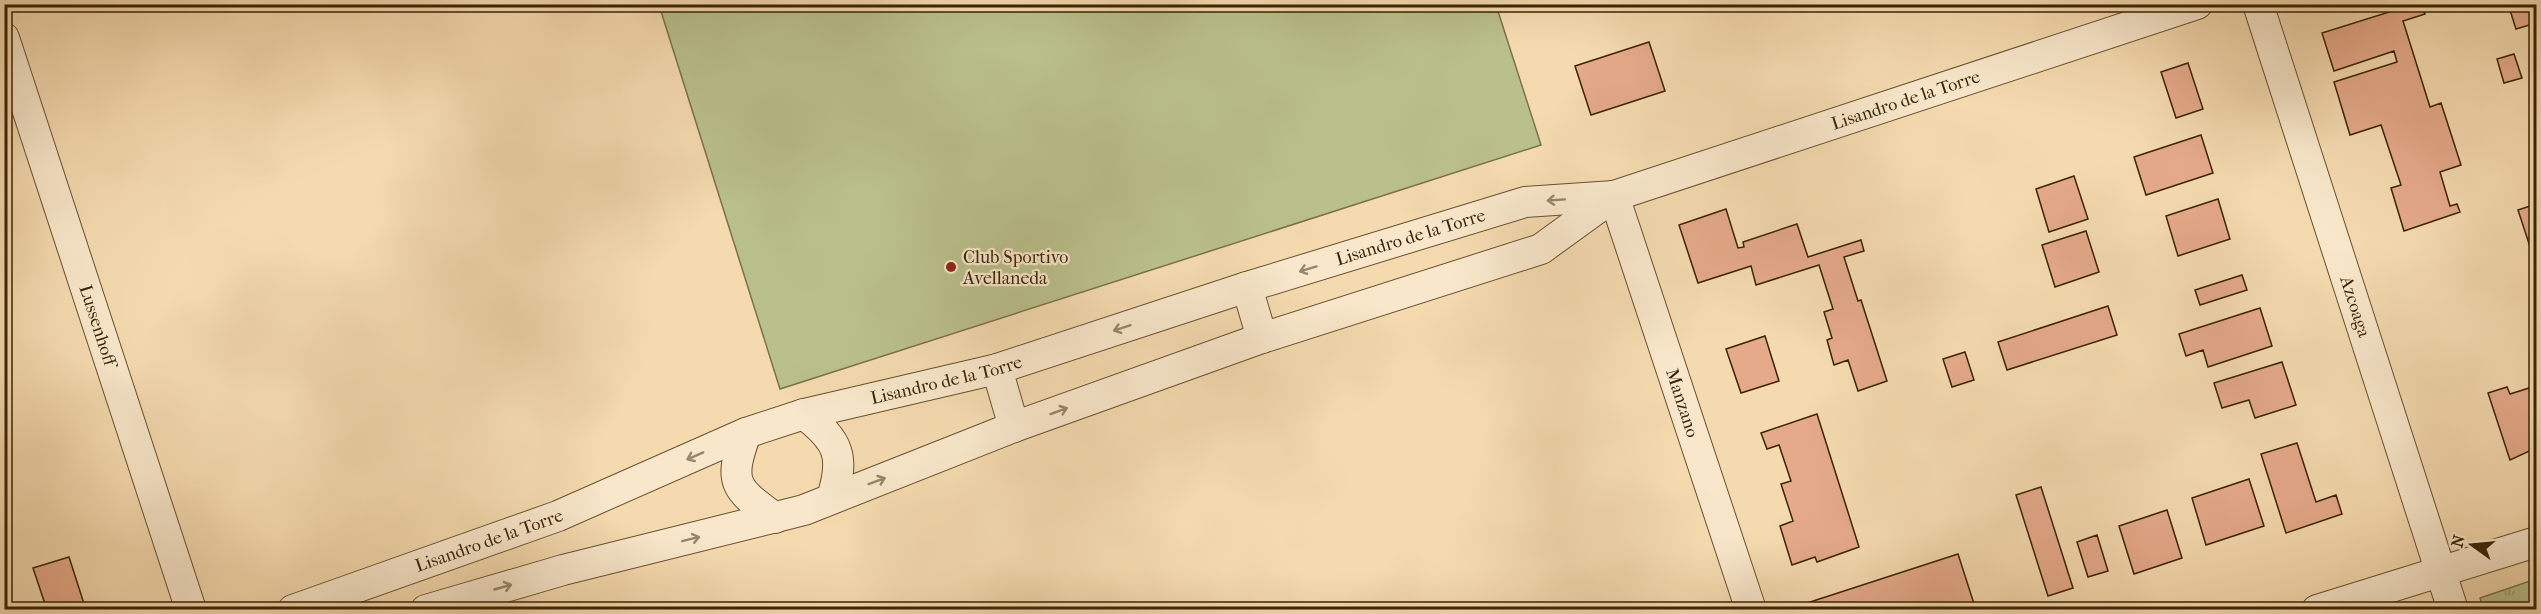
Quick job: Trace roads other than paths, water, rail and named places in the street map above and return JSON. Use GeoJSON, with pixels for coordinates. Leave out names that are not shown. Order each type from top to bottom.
{"type":"FeatureCollection","features":[{"type":"Feature","properties":{"kind":"street","name":"Lisandro de la Torre"},"geometry":{"type":"LineString","coordinates":[[293,609],[558,516],[746,433],[804,414],[997,369],[1247,287],[1526,202],[1614,196],[2197,4]]}},
{"type":"Feature","properties":{"kind":"street","name":"Azcoaga"},"geometry":{"type":"LineString","coordinates":[[2258,4],[2453,609]]}},
{"type":"Feature","properties":{"kind":"street","name":"Lussenhoff"},"geometry":{"type":"LineString","coordinates":[[4,38],[191,609]]}},
{"type":"Feature","properties":{"kind":"street","name":"Lisandro de la Torre"},"geometry":{"type":"LineString","coordinates":[[426,609],[563,570],[775,518],[1014,427],[1263,338],[1541,249],[1614,196]]}},
{"type":"Feature","properties":{"kind":"street","name":"Manzano"},"geometry":{"type":"LineString","coordinates":[[1614,196],[1751,609]]}},
{"type":"Feature","properties":{"kind":"street"},"geometry":{"type":"LineString","coordinates":[[1247,287],[1263,338]]}},
{"type":"Feature","properties":{"kind":"street"},"geometry":{"type":"LineString","coordinates":[[997,369],[1014,427]]}},
{"type":"Feature","properties":{"kind":"street"},"geometry":{"type":"LineString","coordinates":[[804,414],[821,427],[832,440],[837,455],[839,475],[832,498]]}},
{"type":"Feature","properties":{"kind":"street"},"geometry":{"type":"LineString","coordinates":[[746,433],[738,455],[735,474],[740,490],[775,518]]}},
{"type":"Feature","properties":{"kind":"street"},"geometry":{"type":"LineString","coordinates":[[2317,609],[2536,542]]}},
{"type":"Feature","properties":{"kind":"place","name":"Club Sportivo Avellaneda"},"geometry":{"type":"Point","coordinates":[951,267]}}]}
